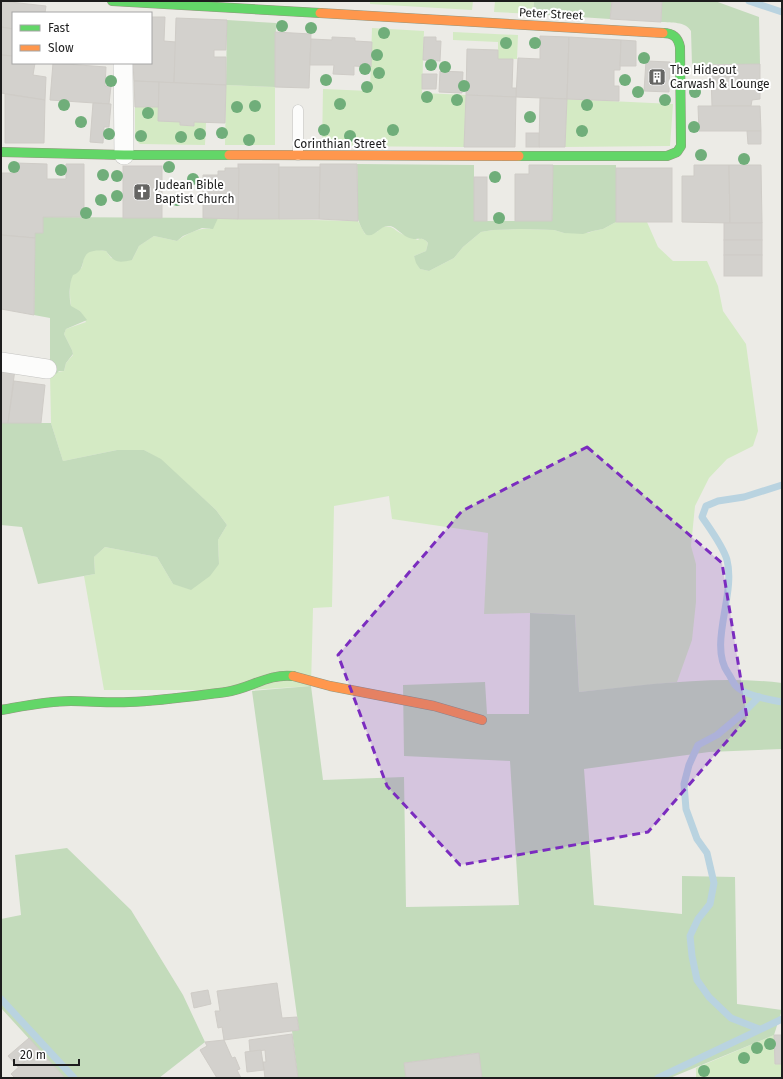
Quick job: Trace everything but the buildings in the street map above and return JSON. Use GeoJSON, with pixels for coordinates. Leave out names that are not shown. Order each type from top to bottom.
{"type":"FeatureCollection","features":[{"type":"Feature","properties":{"kind":"street","name":"Peter Street"},"geometry":{"type":"LineString","coordinates":[[119,5],[671,33],[676,36],[680,47],[681,146],[677,152]]}},
{"type":"Feature","properties":{"kind":"street"},"geometry":{"type":"LineString","coordinates":[[123,64],[124,155]]}},
{"type":"Feature","properties":{"kind":"street","name":"Corinthian Street"},"geometry":{"type":"LineString","coordinates":[[1,152],[124,155],[667,156],[677,152]]}},
{"type":"Feature","properties":{"kind":"street"},"geometry":{"type":"LineString","coordinates":[[1,362],[46,369]]}},
{"type":"Feature","properties":{"kind":"street"},"geometry":{"type":"LineString","coordinates":[[1,710],[57,702],[128,702],[228,692],[246,688],[267,679],[283,675],[300,677],[337,688],[434,706],[482,720]]}},
{"type":"Feature","properties":{"kind":"lane"},"geometry":{"type":"LineString","coordinates":[[298,110],[298,156]]}},
{"type":"Feature","properties":{"kind":"highlighted area"},"geometry":{"type":"Polygon","coordinates":[[[587,447],[722,563],[747,718],[648,832],[460,865],[387,786],[338,655],[462,511],[587,447]]]}},
{"type":"Feature","properties":{"kind":"green space"},"geometry":{"type":"Polygon","coordinates":[[[370,1],[473,1],[472,10],[370,4],[370,1]]]}},
{"type":"Feature","properties":{"kind":"green space"},"geometry":{"type":"Polygon","coordinates":[[[495,1],[534,1],[533,14],[494,12],[495,1]]]}},
{"type":"Feature","properties":{"kind":"green space"},"geometry":{"type":"Polygon","coordinates":[[[534,1],[612,1],[610,19],[533,14],[534,1]]]}},
{"type":"Feature","properties":{"kind":"green space"},"geometry":{"type":"Polygon","coordinates":[[[662,1],[715,1],[759,17],[760,64],[692,65],[691,31],[682,24],[661,22],[662,1]]]}},
{"type":"Feature","properties":{"kind":"green space"},"geometry":{"type":"Polygon","coordinates":[[[227,20],[276,23],[275,87],[226,85],[227,20]]]}},
{"type":"Feature","properties":{"kind":"green space"},"geometry":{"type":"Polygon","coordinates":[[[372,28],[424,31],[422,93],[466,95],[464,147],[322,146],[323,89],[370,91],[372,28]]]}},
{"type":"Feature","properties":{"kind":"green space"},"geometry":{"type":"Polygon","coordinates":[[[453,32],[518,35],[517,59],[498,59],[498,42],[453,40],[453,32]]]}},
{"type":"Feature","properties":{"kind":"green space"},"geometry":{"type":"Polygon","coordinates":[[[226,85],[275,87],[275,145],[225,145],[226,85]]]}},
{"type":"Feature","properties":{"kind":"green space"},"geometry":{"type":"Polygon","coordinates":[[[567,99],[673,104],[670,146],[565,147],[567,99]]]}},
{"type":"Feature","properties":{"kind":"green space"},"geometry":{"type":"Polygon","coordinates":[[[135,107],[159,107],[180,122],[180,125],[194,126],[194,122],[206,122],[205,145],[140,144],[135,139],[135,107]]]}},
{"type":"Feature","properties":{"kind":"green space"},"geometry":{"type":"Polygon","coordinates":[[[357,164],[474,165],[474,221],[552,221],[553,165],[616,165],[616,222],[603,229],[583,234],[564,233],[554,230],[521,229],[481,232],[463,247],[454,258],[429,271],[420,269],[414,256],[426,251],[428,243],[423,239],[407,237],[391,226],[383,227],[376,233],[367,235],[360,226],[357,206],[357,164]]]}},
{"type":"Feature","properties":{"kind":"green space"},"geometry":{"type":"Polygon","coordinates":[[[43,217],[218,218],[213,229],[202,228],[183,236],[177,241],[154,236],[139,246],[132,260],[120,262],[114,260],[106,251],[89,252],[84,259],[81,268],[73,275],[70,286],[71,306],[80,311],[87,320],[66,329],[64,334],[73,354],[66,363],[64,371],[59,371],[56,374],[50,373],[50,318],[34,315],[35,233],[43,217]]]}},
{"type":"Feature","properties":{"kind":"green space"},"geometry":{"type":"Polygon","coordinates":[[[218,218],[358,221],[365,234],[377,232],[380,228],[390,227],[404,235],[418,240],[420,238],[428,243],[426,251],[414,256],[420,269],[429,271],[454,258],[463,247],[481,232],[521,229],[554,230],[564,233],[588,233],[603,229],[616,222],[647,222],[658,247],[673,261],[707,261],[718,286],[723,311],[746,344],[758,431],[753,446],[727,459],[709,478],[695,506],[691,546],[696,564],[696,602],[692,640],[677,682],[579,692],[575,615],[530,613],[484,614],[488,533],[392,519],[389,496],[334,506],[332,607],[313,608],[311,686],[252,690],[104,690],[84,576],[95,574],[94,557],[105,547],[157,557],[173,584],[219,564],[218,540],[227,525],[216,510],[161,460],[144,450],[117,450],[63,461],[51,423],[50,373],[64,371],[66,363],[73,355],[64,334],[66,329],[86,322],[80,311],[71,307],[70,281],[72,275],[82,267],[84,256],[89,251],[106,251],[111,258],[132,260],[139,246],[154,236],[177,241],[193,232],[202,229],[210,229],[218,218]]]}},
{"type":"Feature","properties":{"kind":"green space"},"geometry":{"type":"Polygon","coordinates":[[[1,423],[51,423],[63,461],[117,450],[144,450],[161,459],[216,510],[227,525],[218,540],[219,564],[210,576],[191,590],[173,584],[157,557],[105,547],[94,557],[95,574],[38,584],[22,527],[1,525],[1,423]]]}},
{"type":"Feature","properties":{"kind":"green space"},"geometry":{"type":"Polygon","coordinates":[[[530,613],[575,615],[579,692],[706,680],[782,683],[782,749],[709,752],[584,769],[594,905],[682,914],[682,876],[735,877],[737,1004],[782,1010],[774,1035],[670,1078],[479,1078],[482,1077],[478,1053],[404,1063],[406,1078],[298,1078],[292,1031],[299,1030],[252,691],[311,686],[323,780],[404,777],[406,907],[519,905],[510,761],[404,756],[403,685],[485,682],[487,714],[529,714],[530,613]]]}},
{"type":"Feature","properties":{"kind":"green space"},"geometry":{"type":"Polygon","coordinates":[[[67,848],[131,910],[183,995],[205,1042],[159,1078],[65,1078],[1,1008],[1,919],[21,915],[15,855],[67,848]]]}},
{"type":"Feature","properties":{"kind":"green space"},"geometry":{"type":"Polygon","coordinates":[[[774,1035],[775,1064],[782,1064],[782,1078],[696,1078],[696,1068],[774,1035]]]}},
{"type":"Feature","properties":{"kind":"waterway"},"geometry":{"type":"LineString","coordinates":[[749,1],[782,12]]}},
{"type":"Feature","properties":{"kind":"waterway"},"geometry":{"type":"LineString","coordinates":[[782,485],[744,497],[718,501],[706,506],[702,517],[719,543],[727,560],[729,574],[721,634],[721,648],[723,661],[728,673],[736,686],[745,692],[758,697],[782,702]]}},
{"type":"Feature","properties":{"kind":"waterway"},"geometry":{"type":"LineString","coordinates":[[759,697],[742,714],[717,735],[698,745],[689,765],[684,784],[686,809],[697,839],[707,853],[714,883],[710,904],[698,919],[690,936],[697,980],[709,997],[731,1018],[759,1029]]}},
{"type":"Feature","properties":{"kind":"waterway"},"geometry":{"type":"LineString","coordinates":[[1,999],[74,1078]]}},
{"type":"Feature","properties":{"kind":"waterway"},"geometry":{"type":"LineString","coordinates":[[658,1078],[782,1019]]}},
{"type":"Feature","properties":{"kind":"traffic: fast"},"geometry":{"type":"LineString","coordinates":[[112,1],[320,13]]}},
{"type":"Feature","properties":{"kind":"traffic: fast"},"geometry":{"type":"LineString","coordinates":[[519,156],[667,156],[677,152],[681,146],[680,47],[674,36],[663,33]]}},
{"type":"Feature","properties":{"kind":"traffic: fast"},"geometry":{"type":"LineString","coordinates":[[1,152],[124,155],[229,155]]}},
{"type":"Feature","properties":{"kind":"traffic: fast"},"geometry":{"type":"LineString","coordinates":[[1,710],[62,701],[153,701],[226,692],[243,688],[267,679],[293,676]]}},
{"type":"Feature","properties":{"kind":"traffic: slow"},"geometry":{"type":"LineString","coordinates":[[320,13],[663,33]]}},
{"type":"Feature","properties":{"kind":"traffic: slow"},"geometry":{"type":"LineString","coordinates":[[229,155],[519,156]]}},
{"type":"Feature","properties":{"kind":"traffic: slow"},"geometry":{"type":"LineString","coordinates":[[293,676],[330,686],[434,706],[482,720]]}},
{"type":"Feature","properties":{"kind":"place","name":"The Hideout Carwash & Lounge"},"geometry":{"type":"Point","coordinates":[657,77]}},
{"type":"Feature","properties":{"kind":"place","name":"Judean Bible Baptist Church"},"geometry":{"type":"Point","coordinates":[142,192]}}]}
